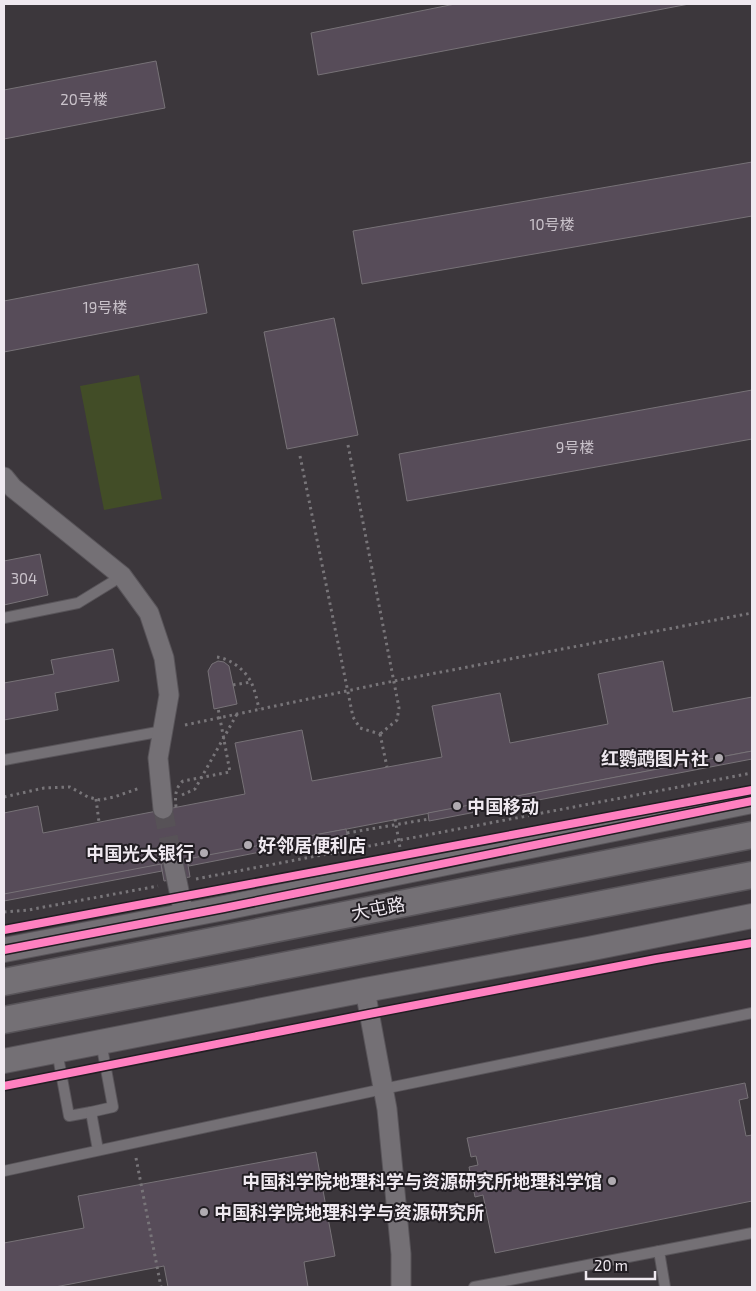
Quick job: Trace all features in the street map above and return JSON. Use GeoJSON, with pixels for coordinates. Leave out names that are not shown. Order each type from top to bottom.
{"type":"FeatureCollection","features":[{"type":"Feature","properties":{"kind":"main road","name":"大屯路"},"geometry":{"type":"LineString","coordinates":[[4,982],[752,835]]}},
{"type":"Feature","properties":{"kind":"main road"},"geometry":{"type":"LineString","coordinates":[[4,1020],[752,875]]}},
{"type":"Feature","properties":{"kind":"street"},"geometry":{"type":"LineString","coordinates":[[7,486],[122,576],[149,613],[164,658],[169,695],[158,758],[171,804]]}},
{"type":"Feature","properties":{"kind":"street","name":"大屯路"},"geometry":{"type":"LineString","coordinates":[[4,950],[752,801]]}},
{"type":"Feature","properties":{"kind":"street"},"geometry":{"type":"LineString","coordinates":[[173,862],[184,915]]}},
{"type":"Feature","properties":{"kind":"street"},"geometry":{"type":"LineString","coordinates":[[4,1061],[752,916]]}},
{"type":"Feature","properties":{"kind":"street"},"geometry":{"type":"LineString","coordinates":[[365,990],[386,1109],[401,1254],[401,1287]]}},
{"type":"Feature","properties":{"kind":"lane"},"geometry":{"type":"LineString","coordinates":[[4,618],[78,603],[122,576]]}},
{"type":"Feature","properties":{"kind":"lane"},"geometry":{"type":"LineString","coordinates":[[4,760],[163,731]]}},
{"type":"Feature","properties":{"kind":"lane"},"geometry":{"type":"LineString","coordinates":[[4,1171],[383,1088],[752,1012]]}},
{"type":"Feature","properties":{"kind":"lane"},"geometry":{"type":"LineString","coordinates":[[57,1051],[69,1116],[91,1112],[114,1107],[101,1042]]}},
{"type":"Feature","properties":{"kind":"lane"},"geometry":{"type":"LineString","coordinates":[[91,1112],[98,1150]]}},
{"type":"Feature","properties":{"kind":"lane"},"geometry":{"type":"LineString","coordinates":[[474,1287],[752,1233]]}},
{"type":"Feature","properties":{"kind":"lane"},"geometry":{"type":"LineString","coordinates":[[659,1252],[665,1287]]}},
{"type":"Feature","properties":{"kind":"path"},"geometry":{"type":"LineString","coordinates":[[348,445],[399,708],[397,720],[380,734]]}},
{"type":"Feature","properties":{"kind":"path"},"geometry":{"type":"LineString","coordinates":[[300,456],[353,717],[360,728],[380,734]]}},
{"type":"Feature","properties":{"kind":"path"},"geometry":{"type":"LineString","coordinates":[[163,731],[394,681],[752,613]]}},
{"type":"Feature","properties":{"kind":"path"},"geometry":{"type":"LineString","coordinates":[[217,658],[222,658],[235,664],[243,671],[251,682],[259,709]]}},
{"type":"Feature","properties":{"kind":"path"},"geometry":{"type":"LineString","coordinates":[[233,685],[251,682]]}},
{"type":"Feature","properties":{"kind":"path"},"geometry":{"type":"LineString","coordinates":[[171,804],[175,799],[178,785],[183,781],[230,772],[218,708]]}},
{"type":"Feature","properties":{"kind":"path"},"geometry":{"type":"LineString","coordinates":[[171,804],[195,789],[237,714]]}},
{"type":"Feature","properties":{"kind":"path"},"geometry":{"type":"LineString","coordinates":[[380,734],[387,767]]}},
{"type":"Feature","properties":{"kind":"path"},"geometry":{"type":"LineString","coordinates":[[187,880],[752,773]]}},
{"type":"Feature","properties":{"kind":"path"},"geometry":{"type":"LineString","coordinates":[[4,797],[44,788],[70,788],[88,797],[100,800],[149,784]]}},
{"type":"Feature","properties":{"kind":"path"},"geometry":{"type":"LineString","coordinates":[[96,799],[100,822]]}},
{"type":"Feature","properties":{"kind":"path"},"geometry":{"type":"LineString","coordinates":[[395,819],[402,855]]}},
{"type":"Feature","properties":{"kind":"path"},"geometry":{"type":"LineString","coordinates":[[347,833],[428,819]]}},
{"type":"Feature","properties":{"kind":"path"},"geometry":{"type":"LineString","coordinates":[[4,912],[28,910],[159,886]]}},
{"type":"Feature","properties":{"kind":"path"},"geometry":{"type":"LineString","coordinates":[[134,1142],[161,1287]]}},
{"type":"Feature","properties":{"kind":"green space"},"geometry":{"type":"Polygon","coordinates":[[[139,375],[162,499],[104,510],[80,386],[139,375]]]}},
{"type":"Feature","properties":{"kind":"building"},"geometry":{"type":"Polygon","coordinates":[[[455,4],[689,4],[318,75],[311,33],[455,4]]]}},
{"type":"Feature","properties":{"kind":"building"},"geometry":{"type":"Polygon","coordinates":[[[156,61],[165,108],[4,139],[4,90],[156,61]]]}},
{"type":"Feature","properties":{"kind":"building"},"geometry":{"type":"Polygon","coordinates":[[[752,162],[752,216],[362,284],[353,231],[752,162]]]}},
{"type":"Feature","properties":{"kind":"building"},"geometry":{"type":"Polygon","coordinates":[[[198,264],[207,313],[4,352],[4,301],[198,264]]]}},
{"type":"Feature","properties":{"kind":"building"},"geometry":{"type":"Polygon","coordinates":[[[334,318],[358,435],[287,449],[264,332],[334,318]]]}},
{"type":"Feature","properties":{"kind":"building"},"geometry":{"type":"Polygon","coordinates":[[[752,390],[752,439],[407,501],[399,454],[752,390]]]}},
{"type":"Feature","properties":{"kind":"building"},"geometry":{"type":"Polygon","coordinates":[[[40,554],[48,595],[4,605],[4,561],[40,554]]]}},
{"type":"Feature","properties":{"kind":"building"},"geometry":{"type":"Polygon","coordinates":[[[113,649],[119,681],[55,693],[58,710],[4,720],[4,683],[54,674],[51,660],[113,649]]]}},
{"type":"Feature","properties":{"kind":"building"},"geometry":{"type":"Polygon","coordinates":[[[218,661],[224,662],[229,666],[237,704],[214,709],[208,671],[212,664],[218,661]]]}},
{"type":"Feature","properties":{"kind":"building"},"geometry":{"type":"Polygon","coordinates":[[[663,661],[673,712],[752,697],[752,751],[4,895],[4,813],[38,806],[43,833],[245,794],[235,743],[302,730],[312,781],[442,757],[432,706],[500,693],[510,743],[608,724],[598,674],[663,661]]]}},
{"type":"Feature","properties":{"kind":"building"},"geometry":{"type":"Polygon","coordinates":[[[752,751],[752,759],[429,821],[428,813],[752,751]]]}},
{"type":"Feature","properties":{"kind":"building"},"geometry":{"type":"Polygon","coordinates":[[[346,829],[347,835],[189,866],[187,859],[346,829]]]}},
{"type":"Feature","properties":{"kind":"building"},"geometry":{"type":"Polygon","coordinates":[[[187,859],[190,877],[183,878],[180,860],[187,859]]]}},
{"type":"Feature","properties":{"kind":"building"},"geometry":{"type":"Polygon","coordinates":[[[168,863],[171,880],[164,881],[161,864],[168,863]]]}},
{"type":"Feature","properties":{"kind":"building"},"geometry":{"type":"Polygon","coordinates":[[[161,864],[162,871],[4,901],[4,894],[161,864]]]}},
{"type":"Feature","properties":{"kind":"building","name":"中国科学院地理科学与资源研究所地理科学馆"},"geometry":{"type":"Polygon","coordinates":[[[745,1083],[748,1098],[739,1100],[746,1136],[752,1135],[752,1201],[495,1253],[483,1195],[475,1197],[469,1167],[478,1165],[476,1156],[471,1157],[467,1138],[745,1083]]]}},
{"type":"Feature","properties":{"kind":"building","name":"中国科学院地理科学与资源研究所"},"geometry":{"type":"Polygon","coordinates":[[[316,1152],[335,1256],[304,1262],[308,1287],[168,1287],[164,1266],[55,1287],[4,1287],[4,1243],[84,1228],[78,1196],[316,1152]]]}},
{"type":"Feature","properties":{"kind":"tunnel"},"geometry":{"type":"LineString","coordinates":[[163,809],[173,862]]}},
{"type":"Feature","properties":{"kind":"cycle path"},"geometry":{"type":"LineString","coordinates":[[4,930],[752,790]]}},
{"type":"Feature","properties":{"kind":"cycle path"},"geometry":{"type":"LineString","coordinates":[[4,950],[224,908],[752,801]]}},
{"type":"Feature","properties":{"kind":"cycle path"},"geometry":{"type":"LineString","coordinates":[[4,1086],[656,959],[752,943]]}},
{"type":"Feature","properties":{"kind":"place","name":"红鹦鹉图片社"},"geometry":{"type":"Point","coordinates":[719,758]}},
{"type":"Feature","properties":{"kind":"place","name":"中国移动"},"geometry":{"type":"Point","coordinates":[457,806]}},
{"type":"Feature","properties":{"kind":"place","name":"好邻居便利店"},"geometry":{"type":"Point","coordinates":[248,845]}},
{"type":"Feature","properties":{"kind":"place","name":"中国光大银行"},"geometry":{"type":"Point","coordinates":[204,853]}},
{"type":"Feature","properties":{"kind":"place","name":"中国科学院地理科学与资源研究所地理科学馆"},"geometry":{"type":"Point","coordinates":[612,1181]}},
{"type":"Feature","properties":{"kind":"place","name":"中国科学院地理科学与资源研究所"},"geometry":{"type":"Point","coordinates":[204,1212]}}]}
